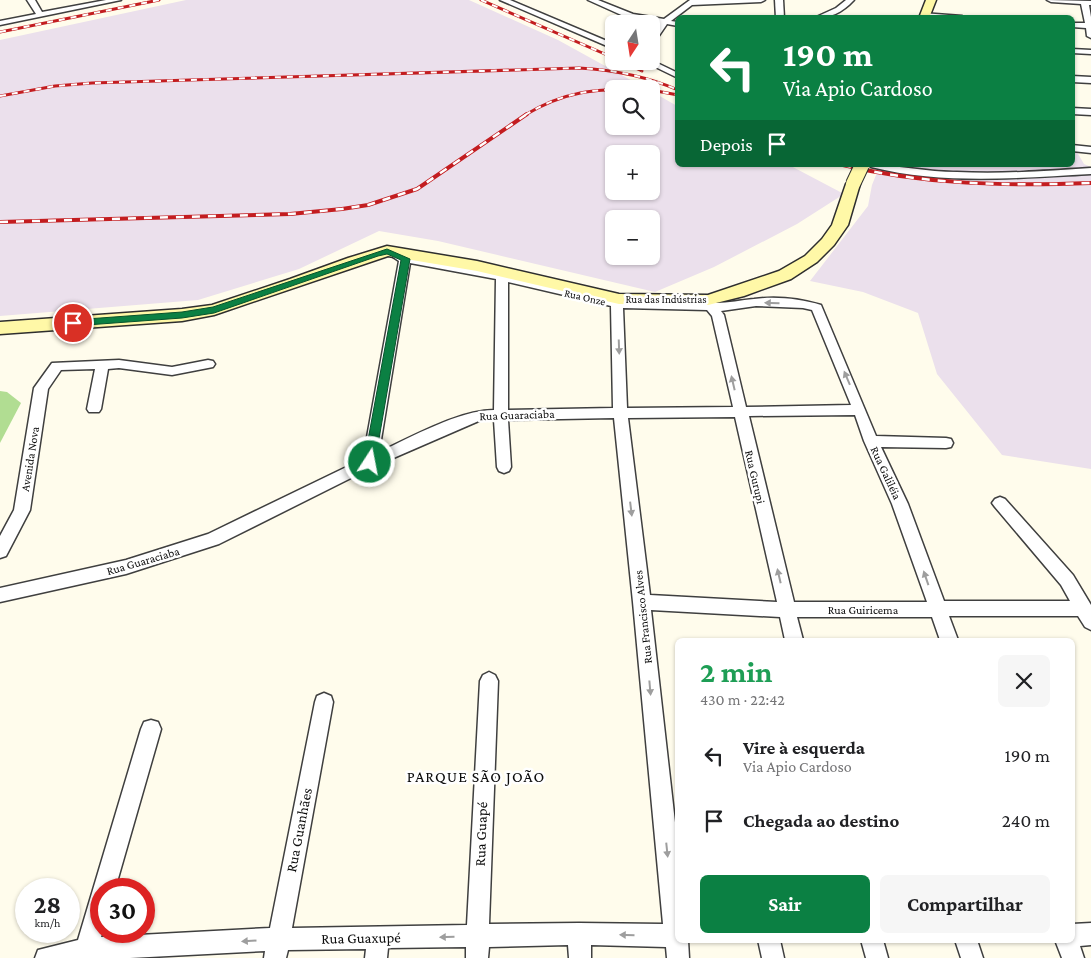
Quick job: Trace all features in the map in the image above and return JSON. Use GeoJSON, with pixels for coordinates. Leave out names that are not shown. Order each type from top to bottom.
{"type":"FeatureCollection","features":[{"type":"Feature","properties":{"kind":"street"},"geometry":{"type":"LineString","coordinates":[[30,0],[40,15]]}},
{"type":"Feature","properties":{"kind":"street"},"geometry":{"type":"LineString","coordinates":[[0,22],[117,0]]}},
{"type":"Feature","properties":{"kind":"street"},"geometry":{"type":"LineString","coordinates":[[504,0],[605,43]]}},
{"type":"Feature","properties":{"kind":"street"},"geometry":{"type":"LineString","coordinates":[[592,0],[629,15]]}},
{"type":"Feature","properties":{"kind":"street"},"geometry":{"type":"LineString","coordinates":[[660,20],[691,1],[720,3],[761,0]]}},
{"type":"Feature","properties":{"kind":"street"},"geometry":{"type":"LineString","coordinates":[[780,0],[780,15]]}},
{"type":"Feature","properties":{"kind":"street"},"geometry":{"type":"LineString","coordinates":[[825,15],[839,10],[850,0]]}},
{"type":"Feature","properties":{"kind":"street"},"geometry":{"type":"LineString","coordinates":[[925,15],[931,0]]}},
{"type":"Feature","properties":{"kind":"street"},"geometry":{"type":"LineString","coordinates":[[1051,0],[1087,2],[1091,36]]}},
{"type":"Feature","properties":{"kind":"street"},"geometry":{"type":"LineString","coordinates":[[660,27],[691,1]]}},
{"type":"Feature","properties":{"kind":"street"},"geometry":{"type":"LineString","coordinates":[[839,10],[845,15]]}},
{"type":"Feature","properties":{"kind":"street"},"geometry":{"type":"LineString","coordinates":[[660,23],[675,24]]}},
{"type":"Feature","properties":{"kind":"street"},"geometry":{"type":"LineString","coordinates":[[1075,25],[1089,26]]}},
{"type":"Feature","properties":{"kind":"street"},"geometry":{"type":"LineString","coordinates":[[1075,51],[1091,52]]}},
{"type":"Feature","properties":{"kind":"street"},"geometry":{"type":"LineString","coordinates":[[660,67],[675,75]]}},
{"type":"Feature","properties":{"kind":"street"},"geometry":{"type":"LineString","coordinates":[[1075,79],[1091,80]]}},
{"type":"Feature","properties":{"kind":"street"},"geometry":{"type":"LineString","coordinates":[[1075,111],[1091,112]]}},
{"type":"Feature","properties":{"kind":"street"},"geometry":{"type":"LineString","coordinates":[[1075,148],[1091,150]]}},
{"type":"Feature","properties":{"kind":"street","name":"Rua das Indústrias"},"geometry":{"type":"LineString","coordinates":[[0,328],[182,315],[214,310],[288,286],[354,260],[387,251],[407,257],[504,275],[618,302],[716,307],[738,292],[785,274],[811,259],[828,242],[840,225],[853,184],[861,167]]}},
{"type":"Feature","properties":{"kind":"street"},"geometry":{"type":"LineString","coordinates":[[885,167],[918,173],[960,177],[1091,171]]}},
{"type":"Feature","properties":{"kind":"street"},"geometry":{"type":"LineString","coordinates":[[370,462],[407,257]]}},
{"type":"Feature","properties":{"kind":"street"},"geometry":{"type":"LineString","coordinates":[[504,275],[501,415],[504,467]]}},
{"type":"Feature","properties":{"kind":"street","name":"Rua Francisco Alves"},"geometry":{"type":"LineString","coordinates":[[618,302],[620,412],[642,602],[675,926]]}},
{"type":"Feature","properties":{"kind":"street","name":"Rua Galiléia"},"geometry":{"type":"LineString","coordinates":[[716,307],[756,302],[804,304],[817,308],[860,410],[871,442],[900,504],[948,638]]}},
{"type":"Feature","properties":{"kind":"street","name":"Rua Gurupi"},"geometry":{"type":"LineString","coordinates":[[716,307],[794,638]]}},
{"type":"Feature","properties":{"kind":"street"},"geometry":{"type":"LineString","coordinates":[[94,409],[102,365],[119,364],[172,371],[208,364]]}},
{"type":"Feature","properties":{"kind":"street","name":"Avenida Nova"},"geometry":{"type":"LineString","coordinates":[[0,551],[22,510],[41,388],[57,366],[102,365]]}},
{"type":"Feature","properties":{"kind":"street","name":"Rua Guaraciaba"},"geometry":{"type":"LineString","coordinates":[[0,595],[126,567],[213,540],[370,462],[465,420],[481,415],[860,410]]}},
{"type":"Feature","properties":{"kind":"street"},"geometry":{"type":"LineString","coordinates":[[871,442],[946,443]]}},
{"type":"Feature","properties":{"kind":"street"},"geometry":{"type":"LineString","coordinates":[[1000,503],[1066,580],[1087,615]]}},
{"type":"Feature","properties":{"kind":"street","name":"Rua Guiricema"},"geometry":{"type":"LineString","coordinates":[[642,602],[787,610],[937,610],[1087,615]]}},
{"type":"Feature","properties":{"kind":"street","name":"Rua Guapé"},"geometry":{"type":"LineString","coordinates":[[477,948],[490,681]]}},
{"type":"Feature","properties":{"kind":"street","name":"Rua Guanhães"},"geometry":{"type":"LineString","coordinates":[[276,949],[324,702]]}},
{"type":"Feature","properties":{"kind":"street"},"geometry":{"type":"LineString","coordinates":[[107,878],[150,729]]}},
{"type":"Feature","properties":{"kind":"street"},"geometry":{"type":"LineString","coordinates":[[579,934],[580,958]]}},
{"type":"Feature","properties":{"kind":"street","name":"Rua Guaxupé"},"geometry":{"type":"LineString","coordinates":[[46,958],[85,954],[276,949],[477,948],[579,934],[675,936]]}},
{"type":"Feature","properties":{"kind":"street"},"geometry":{"type":"LineString","coordinates":[[1075,935],[1091,934]]}},
{"type":"Feature","properties":{"kind":"street"},"geometry":{"type":"LineString","coordinates":[[85,954],[90,936]]}},
{"type":"Feature","properties":{"kind":"street","name":"Rua Francisco Alves"},"geometry":{"type":"LineString","coordinates":[[677,943],[678,958]]}},
{"type":"Feature","properties":{"kind":"street"},"geometry":{"type":"LineString","coordinates":[[770,943],[773,958]]}},
{"type":"Feature","properties":{"kind":"street"},"geometry":{"type":"LineString","coordinates":[[873,943],[877,958]]}},
{"type":"Feature","properties":{"kind":"street"},"geometry":{"type":"LineString","coordinates":[[967,943],[972,958]]}},
{"type":"Feature","properties":{"kind":"street"},"geometry":{"type":"LineString","coordinates":[[1067,943],[1073,958]]}},
{"type":"Feature","properties":{"kind":"shaded area"},"geometry":{"type":"Polygon","coordinates":[[[186,0],[469,0],[558,40],[605,66],[605,70],[612,70],[631,80],[605,80],[605,135],[660,135],[660,96],[675,105],[675,167],[793,167],[844,194],[797,224],[714,267],[655,292],[438,241],[379,231],[299,269],[198,300],[0,316],[0,40],[186,0]]]}},
{"type":"Feature","properties":{"kind":"shaded area"},"geometry":{"type":"Polygon","coordinates":[[[1075,152],[1084,164],[1091,167],[1091,469],[1002,455],[937,374],[918,313],[863,292],[810,281],[868,206],[872,185],[879,167],[1075,167],[1075,152]]]}},
{"type":"Feature","properties":{"kind":"green space"},"geometry":{"type":"Polygon","coordinates":[[[0,391],[7,392],[21,403],[0,443],[0,391]]]}},
{"type":"Feature","properties":{"kind":"railway"},"geometry":{"type":"LineString","coordinates":[[0,32],[159,0]]}},
{"type":"Feature","properties":{"kind":"railway"},"geometry":{"type":"LineString","coordinates":[[481,0],[605,54]]}},
{"type":"Feature","properties":{"kind":"railway"},"geometry":{"type":"LineString","coordinates":[[0,96],[55,86],[92,83],[579,68],[630,74],[675,89]]}},
{"type":"Feature","properties":{"kind":"railway"},"geometry":{"type":"LineString","coordinates":[[525,115],[567,96],[605,90]]}},
{"type":"Feature","properties":{"kind":"railway"},"geometry":{"type":"LineString","coordinates":[[660,92],[675,94]]}},
{"type":"Feature","properties":{"kind":"railway"},"geometry":{"type":"LineString","coordinates":[[0,222],[290,214],[368,205],[417,189],[527,114]]}},
{"type":"Feature","properties":{"kind":"railway"},"geometry":{"type":"LineString","coordinates":[[852,167],[905,177],[966,183],[1091,183]]}},
{"type":"Feature","properties":{"kind":"district","name":"PARQUE SÃO JOÃO"},"geometry":{"type":"Point","coordinates":[476,776]}},
{"type":"Feature","properties":{"kind":"route"},"geometry":{"type":"LineString","coordinates":[[73,323],[182,315],[214,310],[375,254],[387,251],[405,259],[370,462]]}}]}
